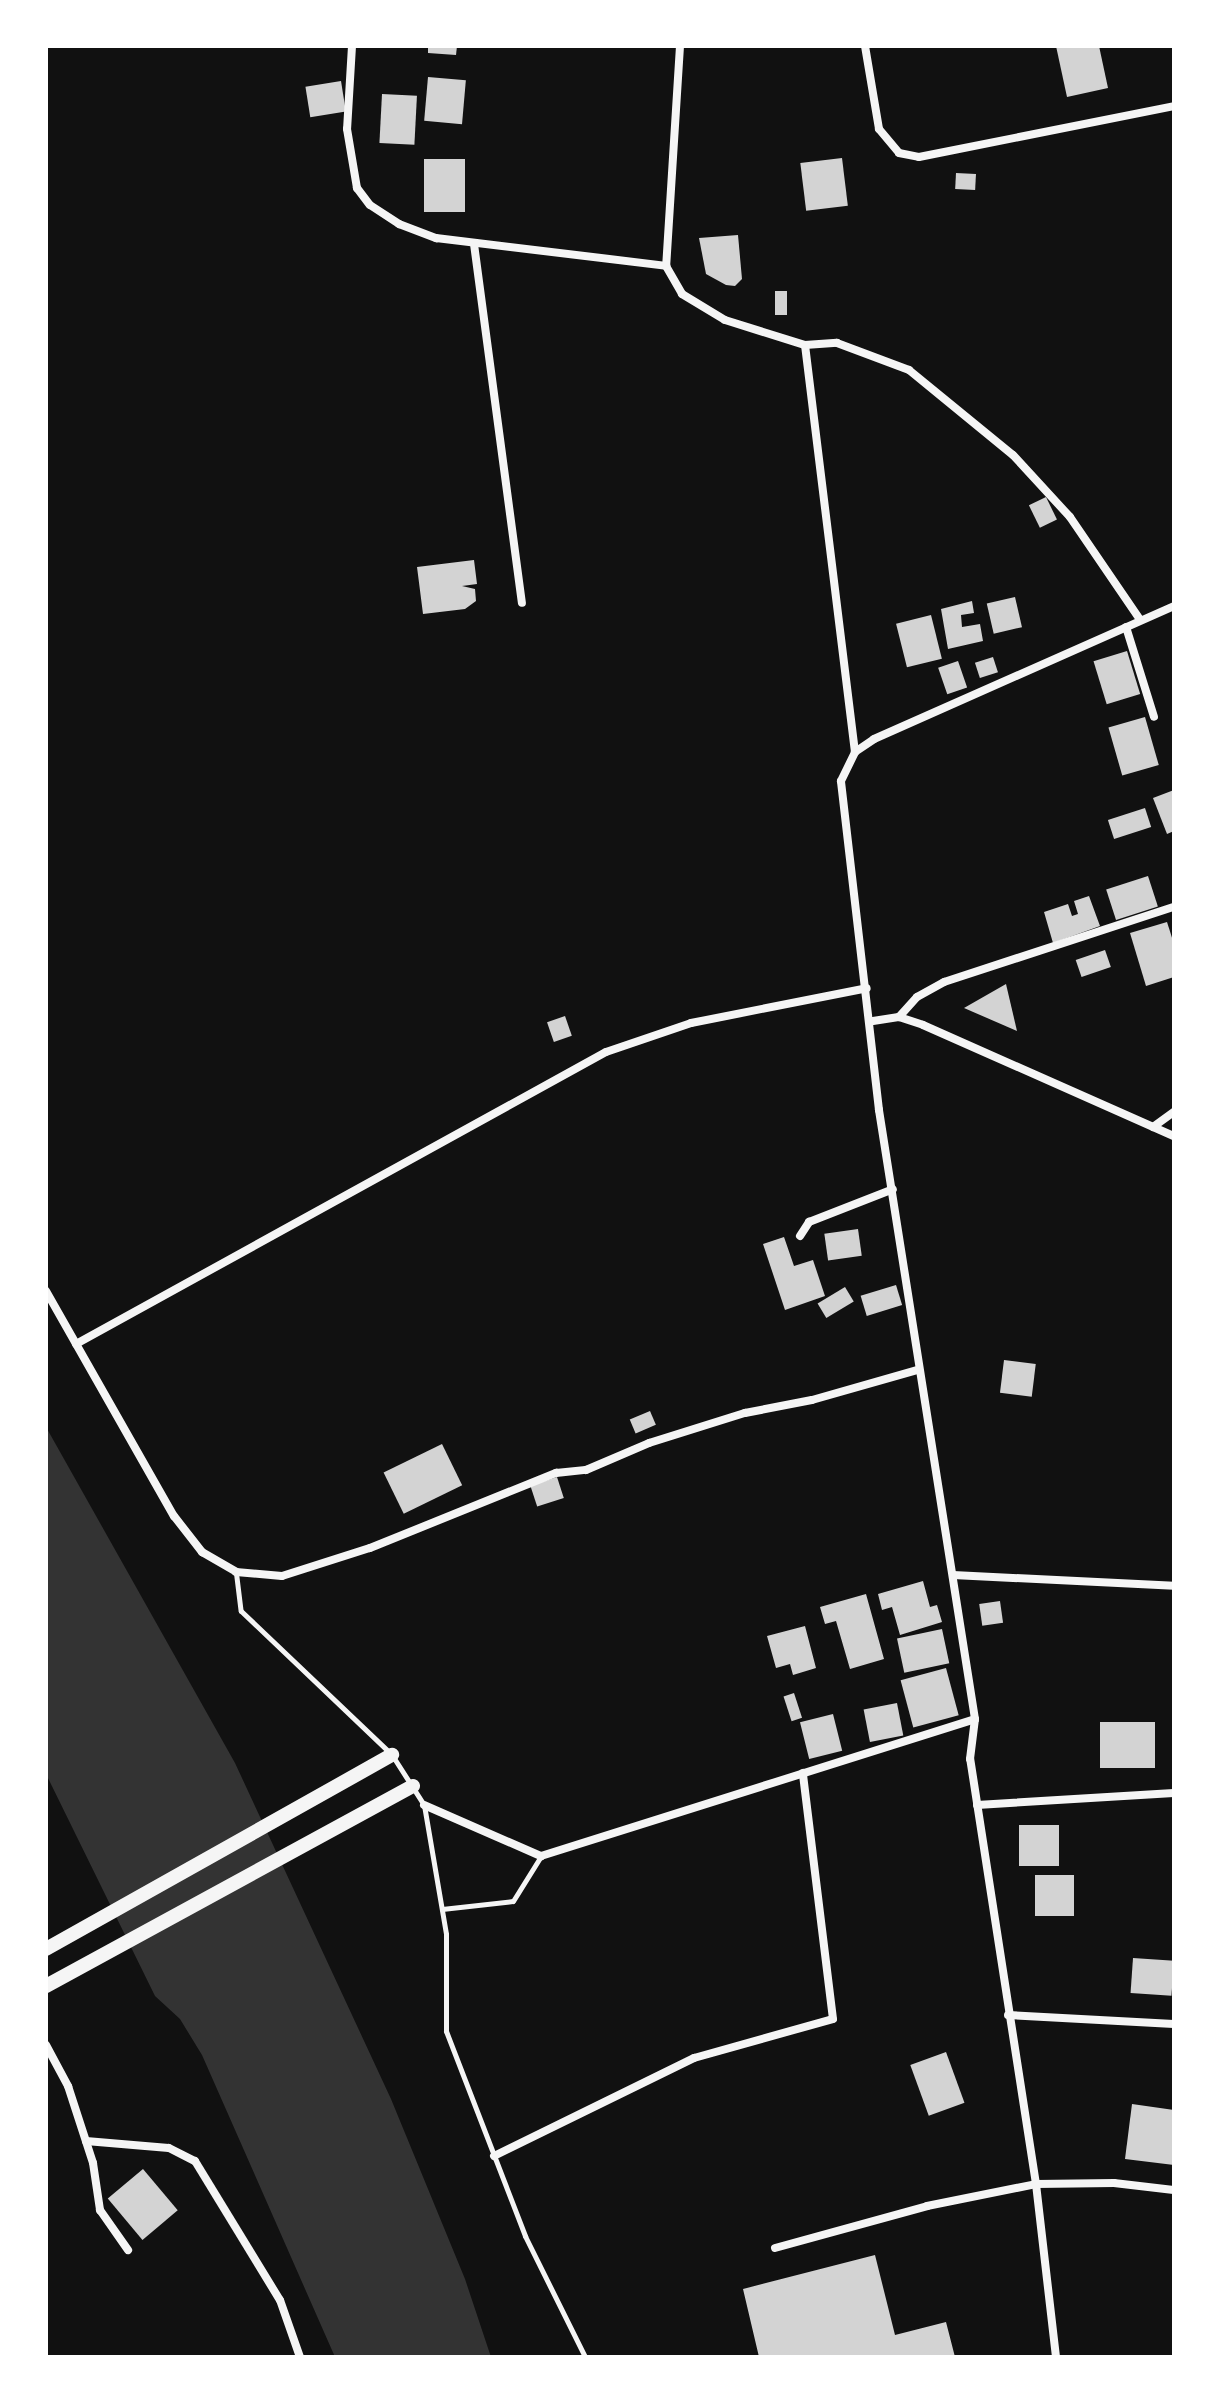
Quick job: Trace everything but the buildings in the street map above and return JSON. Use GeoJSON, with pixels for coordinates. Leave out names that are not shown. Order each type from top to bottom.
{"type":"FeatureCollection","features":[{"type":"Feature","properties":{"kind":"street"},"geometry":{"type":"LineString","coordinates":[[352,46],[347,129],[357,188],[370,205],[399,224],[474,244],[666,266]]}},
{"type":"Feature","properties":{"kind":"street"},"geometry":{"type":"LineString","coordinates":[[680,46],[666,266],[682,294],[725,320],[805,345],[837,343],[909,370],[1013,455],[1070,517],[1139,618]]}},
{"type":"Feature","properties":{"kind":"street"},"geometry":{"type":"LineString","coordinates":[[865,46],[879,129],[899,153],[933,154],[1174,106]]}},
{"type":"Feature","properties":{"kind":"street"},"geometry":{"type":"LineString","coordinates":[[474,244],[522,603]]}},
{"type":"Feature","properties":{"kind":"street"},"geometry":{"type":"LineString","coordinates":[[805,345],[855,752],[841,781],[846,857],[873,1021],[879,1110],[893,1189],[917,1370],[975,1719],[970,1759],[1036,2184],[1056,2357]]}},
{"type":"Feature","properties":{"kind":"street"},"geometry":{"type":"LineString","coordinates":[[855,752],[983,687],[1126,627],[1139,618],[1174,606]]}},
{"type":"Feature","properties":{"kind":"street"},"geometry":{"type":"LineString","coordinates":[[1126,627],[1154,717]]}},
{"type":"Feature","properties":{"kind":"street"},"geometry":{"type":"LineString","coordinates":[[899,1017],[917,997],[944,982],[1174,907]]}},
{"type":"Feature","properties":{"kind":"street"},"geometry":{"type":"LineString","coordinates":[[76,1344],[606,1052],[691,1023],[867,988]]}},
{"type":"Feature","properties":{"kind":"street"},"geometry":{"type":"LineString","coordinates":[[873,1021],[899,1017],[1174,1136]]}},
{"type":"Feature","properties":{"kind":"street"},"geometry":{"type":"LineString","coordinates":[[1153,1127],[1174,1112]]}},
{"type":"Feature","properties":{"kind":"street"},"geometry":{"type":"LineString","coordinates":[[800,1236],[809,1222],[893,1189]]}},
{"type":"Feature","properties":{"kind":"street"},"geometry":{"type":"LineString","coordinates":[[46,1291],[174,1516],[202,1552],[236,1572],[282,1576],[511,1493],[556,1473],[586,1470],[649,1443],[745,1413],[812,1400],[917,1370]]}},
{"type":"Feature","properties":{"kind":"street"},"geometry":{"type":"LineString","coordinates":[[953,1575],[1174,1586]]}},
{"type":"Feature","properties":{"kind":"street"},"geometry":{"type":"LineString","coordinates":[[424,1805],[541,1856],[975,1719]]}},
{"type":"Feature","properties":{"kind":"street"},"geometry":{"type":"LineString","coordinates":[[46,1949],[392,1755]]}},
{"type":"Feature","properties":{"kind":"street"},"geometry":{"type":"LineString","coordinates":[[494,2156],[694,2058],[833,2019],[803,1773]]}},
{"type":"Feature","properties":{"kind":"street"},"geometry":{"type":"LineString","coordinates":[[49,1986],[413,1786]]}},
{"type":"Feature","properties":{"kind":"street"},"geometry":{"type":"LineString","coordinates":[[977,1805],[1174,1793]]}},
{"type":"Feature","properties":{"kind":"street"},"geometry":{"type":"LineString","coordinates":[[1008,2015],[1174,2024]]}},
{"type":"Feature","properties":{"kind":"street"},"geometry":{"type":"LineString","coordinates":[[46,2045],[68,2086],[86,2141],[100,2210],[128,2250]]}},
{"type":"Feature","properties":{"kind":"street"},"geometry":{"type":"LineString","coordinates":[[86,2141],[169,2148],[195,2161],[280,2300],[300,2357]]}},
{"type":"Feature","properties":{"kind":"street"},"geometry":{"type":"LineString","coordinates":[[775,2248],[927,2206],[1036,2184],[1114,2183],[1174,2190]]}},
{"type":"Feature","properties":{"kind":"lane"},"geometry":{"type":"LineString","coordinates":[[236,1572],[241,1611],[392,1755],[424,1805],[442,1909],[446,2031],[525,2236],[585,2357]]}},
{"type":"Feature","properties":{"kind":"lane"},"geometry":{"type":"LineString","coordinates":[[442,1909],[513,1901],[541,1856]]}},
{"type":"Feature","properties":{"kind":"shaded area"},"geometry":{"type":"Polygon","coordinates":[[[46,1427],[235,1763],[391,2099],[465,2279],[491,2357],[335,2357],[202,2055],[180,2019],[155,1996],[46,1774],[46,1427]]]}}]}
